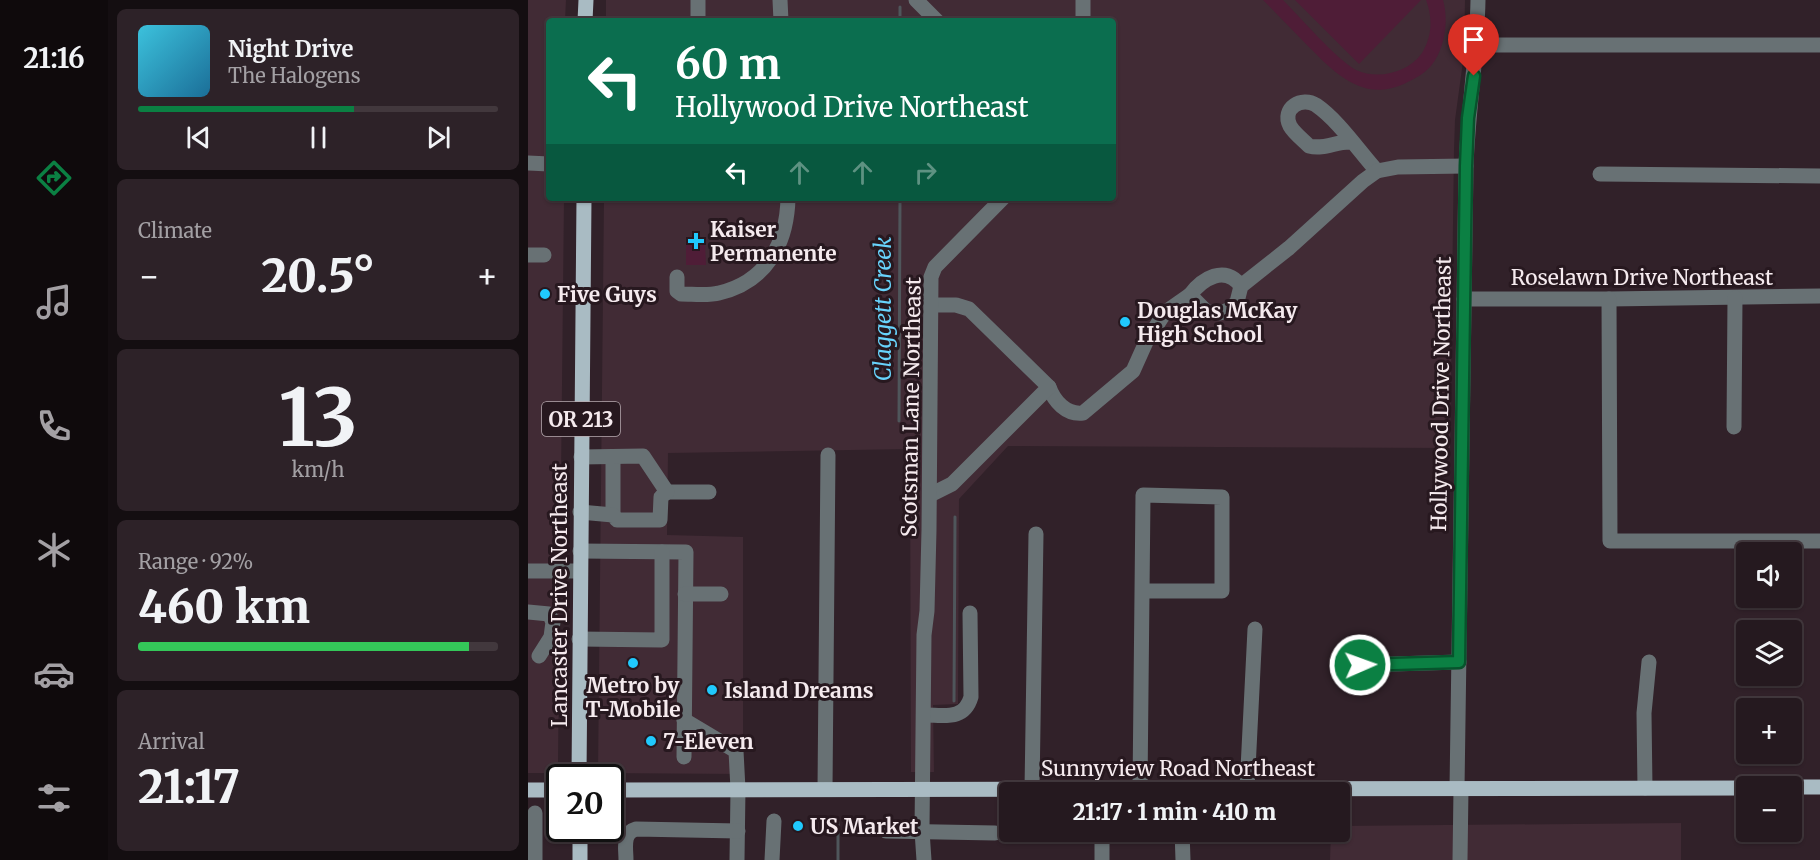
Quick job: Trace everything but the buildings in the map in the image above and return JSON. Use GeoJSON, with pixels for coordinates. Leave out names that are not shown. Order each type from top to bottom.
{"type":"FeatureCollection","features":[{"type":"Feature","properties":{"kind":"main road"},"geometry":{"type":"LineString","coordinates":[[585,18],[586,0]]}},
{"type":"Feature","properties":{"kind":"main road","name":"Lancaster Drive Northeast"},"geometry":{"type":"LineString","coordinates":[[579,764],[584,201]]}},
{"type":"Feature","properties":{"kind":"main road"},"geometry":{"type":"LineString","coordinates":[[1802,788],[1820,787]]}},
{"type":"Feature","properties":{"kind":"main road","name":"Sunnyview Road Northeast"},"geometry":{"type":"LineString","coordinates":[[1350,789],[1736,788]]}},
{"type":"Feature","properties":{"kind":"main road","name":"Sunnyview Road Northeast"},"geometry":{"type":"LineString","coordinates":[[624,790],[999,789]]}},
{"type":"Feature","properties":{"kind":"main road"},"geometry":{"type":"LineString","coordinates":[[528,790],[546,790]]}},
{"type":"Feature","properties":{"kind":"main road"},"geometry":{"type":"LineString","coordinates":[[580,842],[580,860]]}},
{"type":"Feature","properties":{"kind":"street"},"geometry":{"type":"LineString","coordinates":[[698,0],[699,18]]}},
{"type":"Feature","properties":{"kind":"street"},"geometry":{"type":"LineString","coordinates":[[780,0],[781,18]]}},
{"type":"Feature","properties":{"kind":"street"},"geometry":{"type":"LineString","coordinates":[[916,0],[934,18]]}},
{"type":"Feature","properties":{"kind":"street"},"geometry":{"type":"LineString","coordinates":[[1083,0],[1083,18]]}},
{"type":"Feature","properties":{"kind":"street","name":"Hollywood Drive Northeast"},"geometry":{"type":"LineString","coordinates":[[1460,860],[1459,662],[1466,166],[1468,118],[1477,45],[1478,0]]}},
{"type":"Feature","properties":{"kind":"street"},"geometry":{"type":"LineString","coordinates":[[1477,45],[1820,45]]}},
{"type":"Feature","properties":{"kind":"street"},"geometry":{"type":"LineString","coordinates":[[1352,141],[1377,171]]}},
{"type":"Feature","properties":{"kind":"street"},"geometry":{"type":"LineString","coordinates":[[528,164],[546,164]]}},
{"type":"Feature","properties":{"kind":"street"},"geometry":{"type":"LineString","coordinates":[[1190,296],[1207,312],[1220,313],[1228,310],[1237,302],[1241,286],[1289,248],[1377,171],[1398,167],[1466,166]]}},
{"type":"Feature","properties":{"kind":"street"},"geometry":{"type":"LineString","coordinates":[[1600,174],[1820,176]]}},
{"type":"Feature","properties":{"kind":"street"},"geometry":{"type":"LineString","coordinates":[[677,277],[677,291],[681,294],[718,294],[743,284],[759,274],[766,267],[780,243],[788,215],[788,201]]}},
{"type":"Feature","properties":{"kind":"street","name":"Scotsman Lane Northeast"},"geometry":{"type":"LineString","coordinates":[[924,860],[922,831],[924,635],[927,611],[930,495],[931,277],[935,267],[1000,201]]}},
{"type":"Feature","properties":{"kind":"street"},"geometry":{"type":"LineString","coordinates":[[931,305],[951,304],[966,307],[1049,387],[1052,396],[1065,409],[1076,414],[1083,413],[1133,371],[1146,342],[1162,317],[1190,296],[1209,277],[1228,276],[1238,281],[1241,286]]}},
{"type":"Feature","properties":{"kind":"street","name":"Roselawn Drive Northeast"},"geometry":{"type":"LineString","coordinates":[[1464,299],[1820,296]]}},
{"type":"Feature","properties":{"kind":"street"},"geometry":{"type":"LineString","coordinates":[[1734,427],[1735,298]]}},
{"type":"Feature","properties":{"kind":"street"},"geometry":{"type":"LineString","coordinates":[[1609,299],[1610,541],[1820,541]]}},
{"type":"Feature","properties":{"kind":"street"},"geometry":{"type":"LineString","coordinates":[[930,495],[952,484],[1049,387]]}},
{"type":"Feature","properties":{"kind":"street"},"geometry":{"type":"LineString","coordinates":[[825,789],[828,455]]}},
{"type":"Feature","properties":{"kind":"street"},"geometry":{"type":"LineString","coordinates":[[581,457],[643,456],[667,492]]}},
{"type":"Feature","properties":{"kind":"street"},"geometry":{"type":"LineString","coordinates":[[613,457],[613,514],[617,520],[660,520],[660,497],[667,492],[709,492]]}},
{"type":"Feature","properties":{"kind":"street"},"geometry":{"type":"LineString","coordinates":[[1140,782],[1143,495],[1222,497],[1222,591],[1143,591]]}},
{"type":"Feature","properties":{"kind":"street"},"geometry":{"type":"LineString","coordinates":[[580,513],[613,514]]}},
{"type":"Feature","properties":{"kind":"street"},"geometry":{"type":"LineString","coordinates":[[1032,782],[1036,534]]}},
{"type":"Feature","properties":{"kind":"street"},"geometry":{"type":"LineString","coordinates":[[580,551],[686,552],[684,757]]}},
{"type":"Feature","properties":{"kind":"street"},"geometry":{"type":"LineString","coordinates":[[579,639],[662,640],[663,552]]}},
{"type":"Feature","properties":{"kind":"street"},"geometry":{"type":"LineString","coordinates":[[528,572],[580,572]]}},
{"type":"Feature","properties":{"kind":"street"},"geometry":{"type":"LineString","coordinates":[[685,594],[721,594]]}},
{"type":"Feature","properties":{"kind":"street"},"geometry":{"type":"LineString","coordinates":[[528,612],[549,614],[554,622],[551,637],[539,656]]}},
{"type":"Feature","properties":{"kind":"street"},"geometry":{"type":"LineString","coordinates":[[924,716],[955,715],[965,711],[968,706],[970,697],[970,613]]}},
{"type":"Feature","properties":{"kind":"street"},"geometry":{"type":"LineString","coordinates":[[1247,782],[1255,629]]}},
{"type":"Feature","properties":{"kind":"street"},"geometry":{"type":"LineString","coordinates":[[970,641],[987,641]]}},
{"type":"Feature","properties":{"kind":"street"},"geometry":{"type":"LineString","coordinates":[[1360,665],[1459,662]]}},
{"type":"Feature","properties":{"kind":"street"},"geometry":{"type":"LineString","coordinates":[[1645,788],[1644,713],[1649,662]]}},
{"type":"Feature","properties":{"kind":"street"},"geometry":{"type":"LineString","coordinates":[[684,720],[736,751],[737,860]]}},
{"type":"Feature","properties":{"kind":"street"},"geometry":{"type":"LineString","coordinates":[[532,860],[535,813]]}},
{"type":"Feature","properties":{"kind":"street"},"geometry":{"type":"LineString","coordinates":[[772,860],[774,821]]}},
{"type":"Feature","properties":{"kind":"street"},"geometry":{"type":"LineString","coordinates":[[626,860],[626,836],[630,831],[636,829],[738,831]]}},
{"type":"Feature","properties":{"kind":"street"},"geometry":{"type":"LineString","coordinates":[[886,831],[995,833]]}},
{"type":"Feature","properties":{"kind":"street"},"geometry":{"type":"LineString","coordinates":[[1102,842],[1102,860]]}},
{"type":"Feature","properties":{"kind":"street"},"geometry":{"type":"LineString","coordinates":[[1182,842],[1183,860]]}},
{"type":"Feature","properties":{"kind":"shaded area"},"geometry":{"type":"Polygon","coordinates":[[[528,0],[566,0],[565,18],[546,18],[546,201],[564,201],[558,762],[557,764],[546,764],[546,773],[528,773],[528,0]]]}},
{"type":"Feature","properties":{"kind":"shaded area","name":"Douglas McKay High School"},"geometry":{"type":"Polygon","coordinates":[[[606,0],[1465,0],[1464,54],[1455,120],[1450,448],[1008,446],[959,499],[958,704],[933,705],[934,772],[911,772],[910,449],[668,453],[667,535],[743,537],[743,774],[624,773],[624,764],[598,764],[604,201],[1116,201],[1116,18],[606,18],[606,0]]]}},
{"type":"Feature","properties":{"kind":"shaded area"},"geometry":{"type":"Polygon","coordinates":[[[1263,0],[1283,0],[1339,57],[1356,70],[1365,73],[1383,74],[1401,70],[1409,66],[1422,53],[1428,40],[1430,27],[1430,14],[1426,0],[1443,0],[1446,26],[1443,43],[1431,66],[1404,84],[1389,89],[1374,90],[1361,87],[1326,64],[1263,0]]]}},
{"type":"Feature","properties":{"kind":"shaded area"},"geometry":{"type":"Polygon","coordinates":[[[1295,0],[1421,0],[1359,64],[1295,0]]]}},
{"type":"Feature","properties":{"kind":"shaded area"},"geometry":{"type":"Polygon","coordinates":[[[686,243],[699,247],[705,244],[706,265],[686,265],[686,243]]]}},
{"type":"Feature","properties":{"kind":"shaded area"},"geometry":{"type":"Polygon","coordinates":[[[1681,823],[1681,860],[1330,860],[1331,842],[1350,842],[1350,826],[1681,823]]]}},
{"type":"Feature","properties":{"kind":"waterway","name":"Claggett Creek"},"geometry":{"type":"LineString","coordinates":[[900,7],[900,18]]}},
{"type":"Feature","properties":{"kind":"waterway","name":"Claggett Creek"},"geometry":{"type":"LineString","coordinates":[[899,421],[900,201]]}},
{"type":"Feature","properties":{"kind":"waterway","name":"Claggett Creek"},"geometry":{"type":"LineString","coordinates":[[954,701],[955,517]]}},
{"type":"Feature","properties":{"kind":"waterway","name":"Claggett Creek"},"geometry":{"type":"LineString","coordinates":[[838,822],[838,860]]}},
{"type":"Feature","properties":{"kind":"place","name":"Kaiser Permanente"},"geometry":{"type":"Point","coordinates":[696,241]}},
{"type":"Feature","properties":{"kind":"place","name":"Five Guys"},"geometry":{"type":"Point","coordinates":[545,294]}},
{"type":"Feature","properties":{"kind":"place","name":"Douglas McKay High School"},"geometry":{"type":"Point","coordinates":[1125,322]}},
{"type":"Feature","properties":{"kind":"place","name":"Metro by T-Mobile"},"geometry":{"type":"Point","coordinates":[633,663]}},
{"type":"Feature","properties":{"kind":"place","name":"Island Dreams"},"geometry":{"type":"Point","coordinates":[712,690]}},
{"type":"Feature","properties":{"kind":"place","name":"7-Eleven"},"geometry":{"type":"Point","coordinates":[651,741]}},
{"type":"Feature","properties":{"kind":"place","name":"US Market"},"geometry":{"type":"Point","coordinates":[798,826]}},
{"type":"Feature","properties":{"kind":"route"},"geometry":{"type":"LineString","coordinates":[[1360,665],[1459,662],[1466,166],[1468,118],[1474,76]]}}]}
